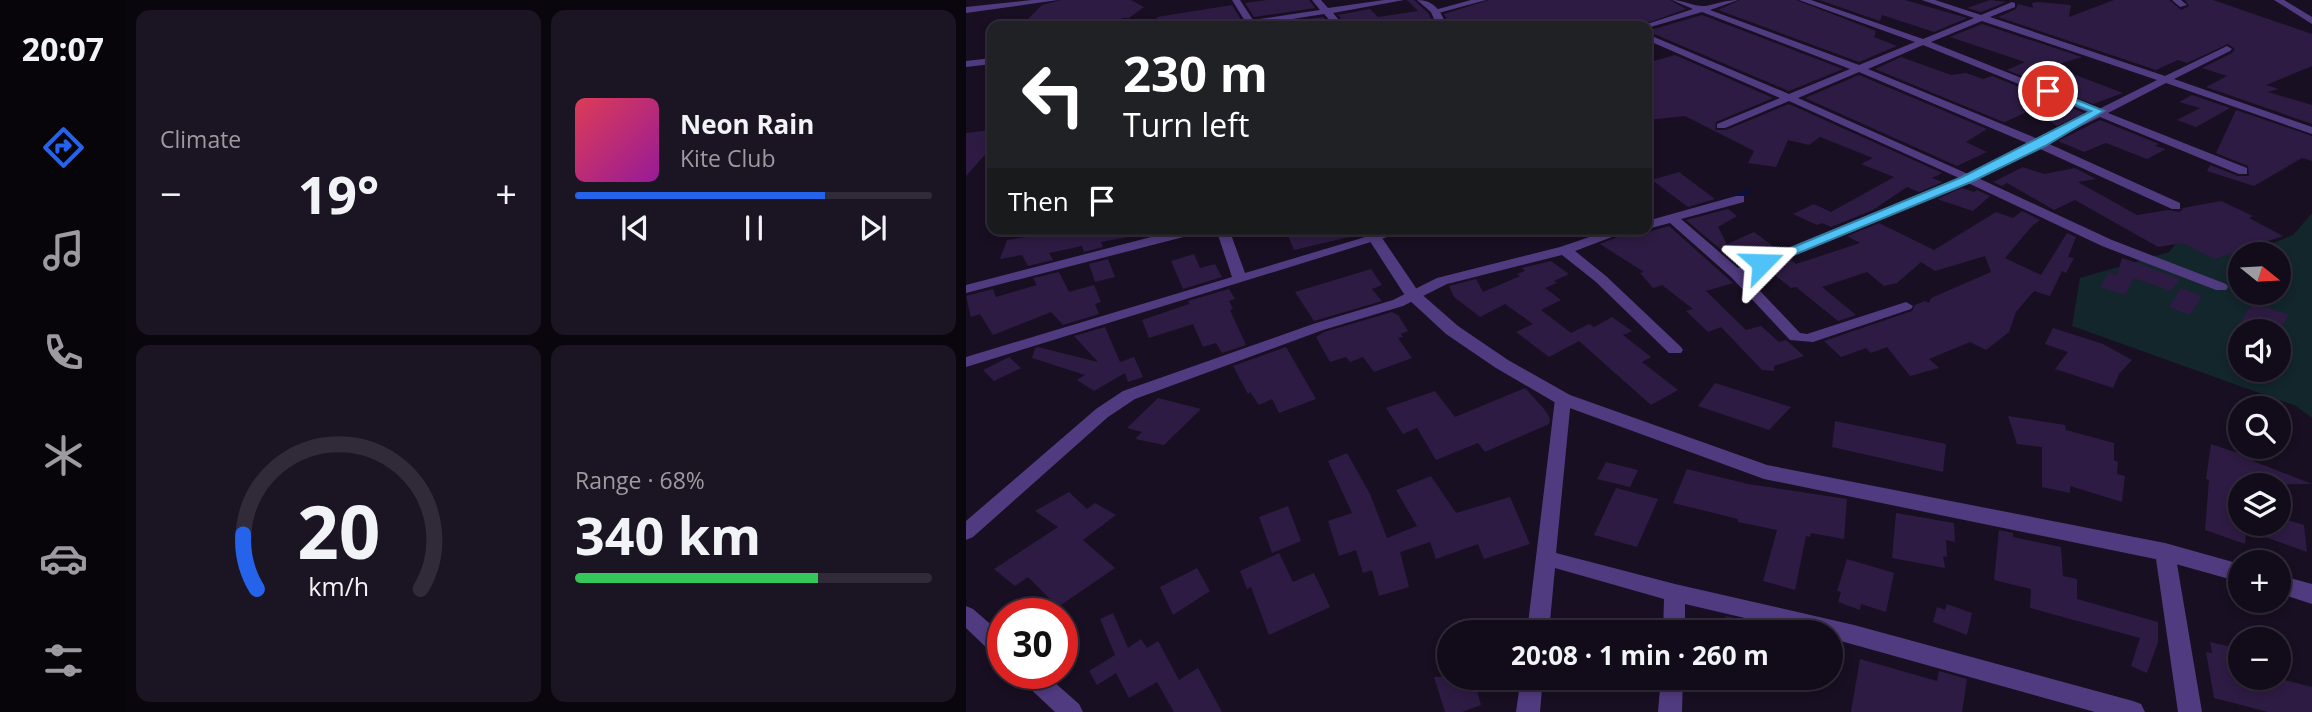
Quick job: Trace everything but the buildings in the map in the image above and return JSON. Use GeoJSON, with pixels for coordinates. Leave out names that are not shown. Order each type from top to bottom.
{"type":"FeatureCollection","features":[{"type":"Feature","properties":{"kind":"street"},"geometry":{"type":"LineString","coordinates":[[966,10],[1054,0]]}},
{"type":"Feature","properties":{"kind":"street"},"geometry":{"type":"LineString","coordinates":[[1236,0],[1248,21]]}},
{"type":"Feature","properties":{"kind":"street"},"geometry":{"type":"LineString","coordinates":[[1316,0],[1335,21]]}},
{"type":"Feature","properties":{"kind":"street"},"geometry":{"type":"LineString","coordinates":[[1269,21],[1400,0]]}},
{"type":"Feature","properties":{"kind":"street"},"geometry":{"type":"LineString","coordinates":[[1422,0],[1435,11],[1440,21]]}},
{"type":"Feature","properties":{"kind":"street"},"geometry":{"type":"LineString","coordinates":[[1435,11],[1482,0]]}},
{"type":"Feature","properties":{"kind":"street"},"geometry":{"type":"LineString","coordinates":[[1676,0],[1860,68],[2041,143],[2176,206]]}},
{"type":"Feature","properties":{"kind":"street"},"geometry":{"type":"LineString","coordinates":[[1652,24],[1734,0]]}},
{"type":"Feature","properties":{"kind":"street"},"geometry":{"type":"LineString","coordinates":[[1803,0],[1921,41],[2243,171]]}},
{"type":"Feature","properties":{"kind":"street"},"geometry":{"type":"LineString","coordinates":[[1926,0],[2312,131]]}},
{"type":"Feature","properties":{"kind":"street"},"geometry":{"type":"LineString","coordinates":[[2278,0],[2312,21]]}},
{"type":"Feature","properties":{"kind":"street"},"geometry":{"type":"LineString","coordinates":[[1721,126],[2012,5]]}},
{"type":"Feature","properties":{"kind":"street"},"geometry":{"type":"LineString","coordinates":[[1652,39],[1788,96],[2107,243],[2221,286]]}},
{"type":"Feature","properties":{"kind":"street"},"geometry":{"type":"LineString","coordinates":[[1736,274],[1967,179],[2227,48]]}},
{"type":"Feature","properties":{"kind":"street"},"geometry":{"type":"LineString","coordinates":[[966,64],[987,62]]}},
{"type":"Feature","properties":{"kind":"street"},"geometry":{"type":"LineString","coordinates":[[1652,224],[1740,199]]}},
{"type":"Feature","properties":{"kind":"street"},"geometry":{"type":"LineString","coordinates":[[1673,219],[1736,274],[1795,337],[1801,339],[1906,306]]}},
{"type":"Feature","properties":{"kind":"street"},"geometry":{"type":"LineString","coordinates":[[966,289],[1175,235]]}},
{"type":"Feature","properties":{"kind":"street"},"geometry":{"type":"LineString","coordinates":[[1224,235],[1240,279]]}},
{"type":"Feature","properties":{"kind":"street"},"geometry":{"type":"LineString","coordinates":[[966,362],[1240,279],[1366,235]]}},
{"type":"Feature","properties":{"kind":"street"},"geometry":{"type":"LineString","coordinates":[[1373,235],[1412,294],[1452,330],[1563,400],[1764,472],[2165,552],[2228,570]]}},
{"type":"Feature","properties":{"kind":"street"},"geometry":{"type":"LineString","coordinates":[[966,531],[1102,413],[1129,395],[1318,327],[1398,303],[1442,281],[1565,250],[1610,235]]}},
{"type":"Feature","properties":{"kind":"street"},"geometry":{"type":"LineString","coordinates":[[1565,250],[1601,279],[1675,350]]}},
{"type":"Feature","properties":{"kind":"street"},"geometry":{"type":"LineString","coordinates":[[1540,620],[1563,400]]}},
{"type":"Feature","properties":{"kind":"street"},"geometry":{"type":"LineString","coordinates":[[2165,552],[2190,712]]}},
{"type":"Feature","properties":{"kind":"street"},"geometry":{"type":"LineString","coordinates":[[1548,558],[1675,593],[1854,634],[2133,712]]}},
{"type":"Feature","properties":{"kind":"street"},"geometry":{"type":"LineString","coordinates":[[2291,588],[2312,594]]}},
{"type":"Feature","properties":{"kind":"street"},"geometry":{"type":"LineString","coordinates":[[1674,620],[1675,593]]}},
{"type":"Feature","properties":{"kind":"street"},"geometry":{"type":"LineString","coordinates":[[966,615],[987,634]]}},
{"type":"Feature","properties":{"kind":"street"},"geometry":{"type":"LineString","coordinates":[[1046,689],[1071,712]]}},
{"type":"Feature","properties":{"kind":"street"},"geometry":{"type":"LineString","coordinates":[[1528,712],[1531,690]]}},
{"type":"Feature","properties":{"kind":"street"},"geometry":{"type":"LineString","coordinates":[[1670,712],[1671,690]]}},
{"type":"Feature","properties":{"kind":"shaded area"},"geometry":{"type":"Polygon","coordinates":[[[2312,213],[2312,418],[2291,404],[2291,396],[2268,396],[2229,382],[2291,382],[2291,319],[2228,319],[2228,382],[2072,326],[2080,278],[2169,252],[2195,220],[2237,242],[2228,242],[2228,305],[2291,305],[2291,242],[2276,242],[2293,235],[2312,213]]]}},
{"type":"Feature","properties":{"kind":"waterway"},"geometry":{"type":"LineString","coordinates":[[1733,198],[1748,191]]}},
{"type":"Feature","properties":{"kind":"route"},"geometry":{"type":"LineString","coordinates":[[1762,263],[1967,179],[2099,111],[2048,91]]}}]}
